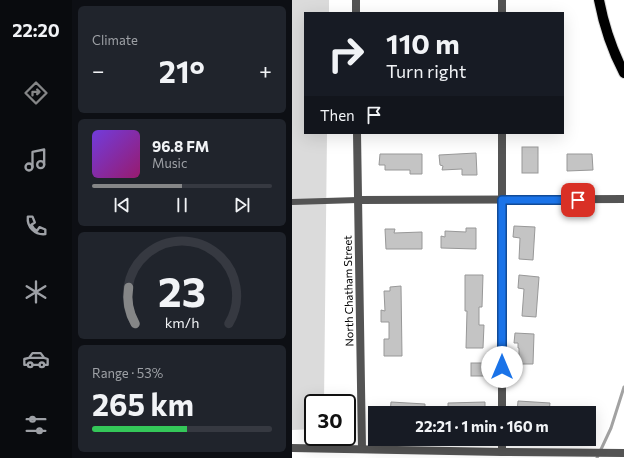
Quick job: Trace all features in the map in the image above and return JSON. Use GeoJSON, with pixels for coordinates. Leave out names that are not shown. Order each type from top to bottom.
{"type":"FeatureCollection","features":[{"type":"Feature","properties":{"kind":"main road"},"geometry":{"type":"LineString","coordinates":[[599,0],[609,38],[624,74]]}},
{"type":"Feature","properties":{"kind":"street"},"geometry":{"type":"LineString","coordinates":[[356,0],[356,12]]}},
{"type":"Feature","properties":{"kind":"street"},"geometry":{"type":"LineString","coordinates":[[502,0],[502,12]]}},
{"type":"Feature","properties":{"kind":"street","name":"North Chatham Street"},"geometry":{"type":"LineString","coordinates":[[357,134],[362,449]]}},
{"type":"Feature","properties":{"kind":"street"},"geometry":{"type":"LineString","coordinates":[[502,134],[502,406]]}},
{"type":"Feature","properties":{"kind":"street"},"geometry":{"type":"LineString","coordinates":[[358,200],[624,199]]}},
{"type":"Feature","properties":{"kind":"street"},"geometry":{"type":"LineString","coordinates":[[502,446],[502,452]]}},
{"type":"Feature","properties":{"kind":"street"},"geometry":{"type":"LineString","coordinates":[[292,448],[624,453]]}},
{"type":"Feature","properties":{"kind":"street"},"geometry":{"type":"LineString","coordinates":[[350,449],[350,458]]}},
{"type":"Feature","properties":{"kind":"lane"},"geometry":{"type":"LineString","coordinates":[[292,202],[358,200]]}},
{"type":"Feature","properties":{"kind":"shaded area"},"geometry":{"type":"Polygon","coordinates":[[[292,0],[329,0],[329,12],[304,12],[304,134],[327,134],[324,394],[304,394],[304,429],[292,430],[292,0]]]}},
{"type":"Feature","properties":{"kind":"building"},"geometry":{"type":"Polygon","coordinates":[[[522,147],[538,147],[538,173],[522,173],[522,147]]]}},
{"type":"Feature","properties":{"kind":"building"},"geometry":{"type":"Polygon","coordinates":[[[476,153],[477,175],[462,175],[462,169],[442,170],[443,166],[440,165],[439,155],[476,153]]]}},
{"type":"Feature","properties":{"kind":"building"},"geometry":{"type":"Polygon","coordinates":[[[380,154],[422,154],[422,174],[410,174],[410,170],[385,170],[385,165],[379,165],[380,154]]]}},
{"type":"Feature","properties":{"kind":"building"},"geometry":{"type":"Polygon","coordinates":[[[567,154],[592,154],[593,170],[567,171],[567,154]]]}},
{"type":"Feature","properties":{"kind":"building"},"geometry":{"type":"Polygon","coordinates":[[[514,226],[535,227],[533,260],[519,259],[520,238],[513,237],[514,226]]]}},
{"type":"Feature","properties":{"kind":"building"},"geometry":{"type":"Polygon","coordinates":[[[466,228],[476,228],[476,249],[441,248],[441,236],[445,237],[445,231],[466,232],[466,228]]]}},
{"type":"Feature","properties":{"kind":"building"},"geometry":{"type":"Polygon","coordinates":[[[385,229],[395,229],[394,233],[422,232],[422,249],[386,249],[385,229]]]}},
{"type":"Feature","properties":{"kind":"building"},"geometry":{"type":"Polygon","coordinates":[[[465,275],[483,275],[482,307],[479,307],[479,325],[484,325],[483,348],[466,348],[467,311],[465,311],[465,275]]]}},
{"type":"Feature","properties":{"kind":"building"},"geometry":{"type":"Polygon","coordinates":[[[519,275],[539,277],[536,317],[522,316],[524,289],[518,288],[519,275]]]}},
{"type":"Feature","properties":{"kind":"building"},"geometry":{"type":"Polygon","coordinates":[[[401,286],[402,356],[384,356],[384,339],[389,339],[389,322],[381,322],[381,310],[385,311],[384,291],[390,291],[390,287],[401,286]]]}},
{"type":"Feature","properties":{"kind":"building"},"geometry":{"type":"Polygon","coordinates":[[[515,333],[534,334],[533,364],[519,364],[518,343],[514,343],[515,333]]]}},
{"type":"Feature","properties":{"kind":"building"},"geometry":{"type":"Polygon","coordinates":[[[471,363],[485,363],[485,376],[471,376],[471,363]]]}},
{"type":"Feature","properties":{"kind":"building"},"geometry":{"type":"Polygon","coordinates":[[[518,401],[550,403],[550,406],[518,406],[518,401]]]}},
{"type":"Feature","properties":{"kind":"building"},"geometry":{"type":"Polygon","coordinates":[[[391,402],[425,404],[425,406],[391,406],[391,402]]]}},
{"type":"Feature","properties":{"kind":"building"},"geometry":{"type":"Polygon","coordinates":[[[485,402],[485,406],[448,406],[448,403],[485,402]]]}},
{"type":"Feature","properties":{"kind":"waterway"},"geometry":{"type":"LineString","coordinates":[[597,458],[611,428],[624,387]]}},
{"type":"Feature","properties":{"kind":"route"},"geometry":{"type":"LineString","coordinates":[[502,367],[502,200],[578,200]]}}]}
